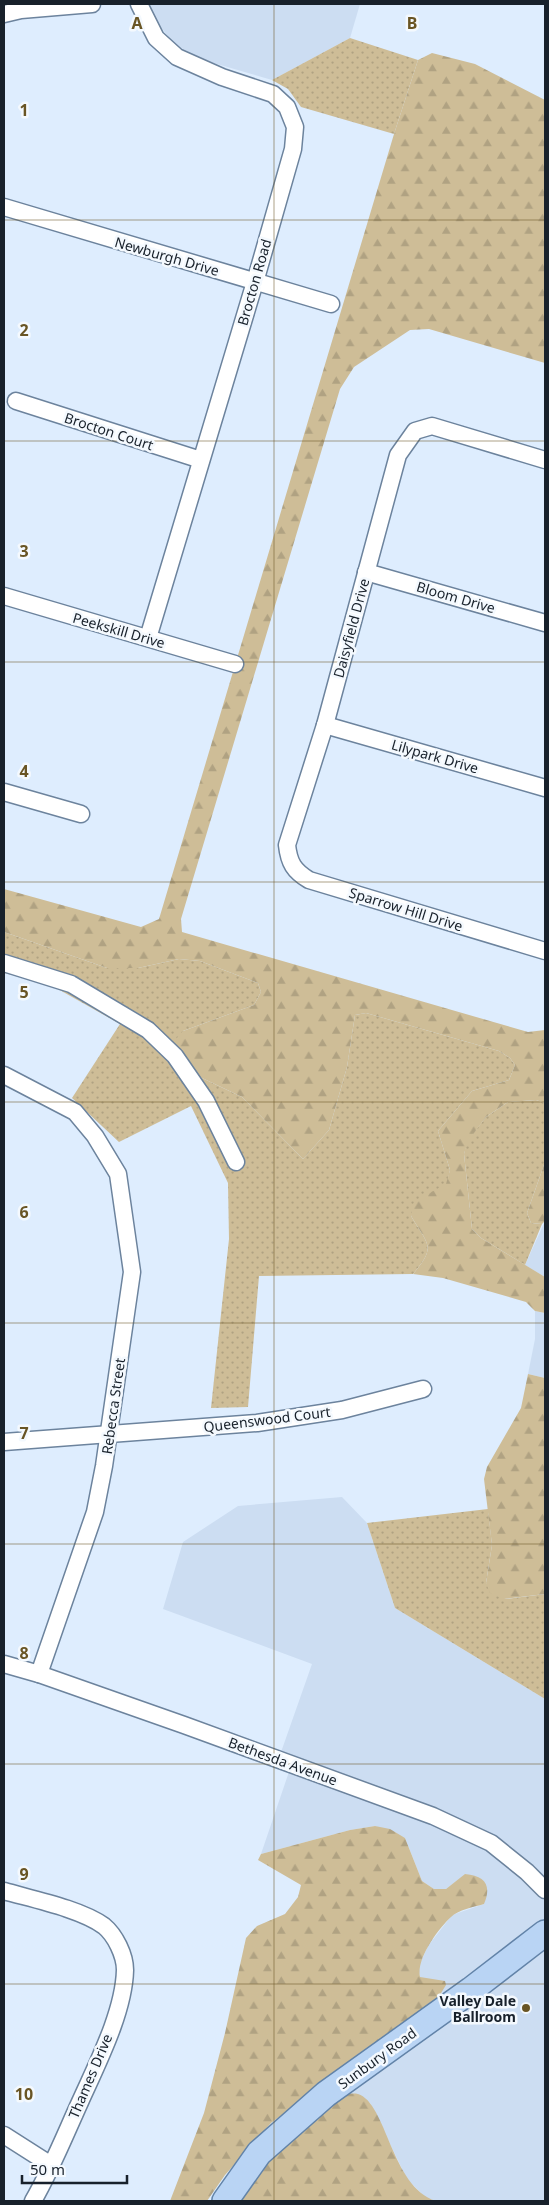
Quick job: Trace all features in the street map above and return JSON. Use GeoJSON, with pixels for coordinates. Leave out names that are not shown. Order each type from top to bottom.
{"type":"FeatureCollection","features":[{"type":"Feature","properties":{"kind":"main road","name":"Sunbury Road"},"geometry":{"type":"LineString","coordinates":[[225,2201],[259,2153],[326,2094],[471,1990],[545,1933]]}},
{"type":"Feature","properties":{"kind":"street"},"geometry":{"type":"LineString","coordinates":[[4,14],[21,10],[92,4]]}},
{"type":"Feature","properties":{"kind":"street","name":"Brocton Road"},"geometry":{"type":"LineString","coordinates":[[139,4],[156,38],[177,57],[222,77],[273,94],[287,107],[295,127],[293,149],[255,282],[148,638]]}},
{"type":"Feature","properties":{"kind":"street","name":"Newburgh Drive"},"geometry":{"type":"LineString","coordinates":[[4,207],[331,304]]}},
{"type":"Feature","properties":{"kind":"street","name":"Brocton Court"},"geometry":{"type":"LineString","coordinates":[[16,402],[202,460]]}},
{"type":"Feature","properties":{"kind":"street","name":"Daisyfield Drive"},"geometry":{"type":"LineString","coordinates":[[287,845],[325,725],[398,455],[415,430],[432,426],[545,460]]}},
{"type":"Feature","properties":{"kind":"street","name":"Bloom Drive"},"geometry":{"type":"LineString","coordinates":[[366,572],[545,623]]}},
{"type":"Feature","properties":{"kind":"street","name":"Peekskill Drive"},"geometry":{"type":"LineString","coordinates":[[4,596],[235,664]]}},
{"type":"Feature","properties":{"kind":"street","name":"Lilypark Drive"},"geometry":{"type":"LineString","coordinates":[[325,725],[545,788]]}},
{"type":"Feature","properties":{"kind":"street"},"geometry":{"type":"LineString","coordinates":[[4,792],[81,814]]}},
{"type":"Feature","properties":{"kind":"street","name":"Sparrow Hill Drive"},"geometry":{"type":"LineString","coordinates":[[287,845],[288,860],[296,872],[309,880],[545,951]]}},
{"type":"Feature","properties":{"kind":"street"},"geometry":{"type":"LineString","coordinates":[[4,962],[71,984],[148,1030],[175,1056],[206,1101],[236,1162]]}},
{"type":"Feature","properties":{"kind":"street","name":"Rebecca Street"},"geometry":{"type":"LineString","coordinates":[[4,1076],[74,1112],[96,1136],[118,1174],[132,1272],[109,1435],[95,1512],[39,1674]]}},
{"type":"Feature","properties":{"kind":"street","name":"Queenswood Court"},"geometry":{"type":"LineString","coordinates":[[4,1442],[266,1422],[342,1410],[423,1389]]}},
{"type":"Feature","properties":{"kind":"street","name":"Bethesda Avenue"},"geometry":{"type":"LineString","coordinates":[[4,1664],[39,1674],[433,1816],[491,1843],[527,1872],[545,1890]]}},
{"type":"Feature","properties":{"kind":"street","name":"Thames Drive"},"geometry":{"type":"LineString","coordinates":[[4,1891],[84,1915],[104,1927],[118,1945],[125,1967],[120,1999],[105,2046],[33,2201]]}},
{"type":"Feature","properties":{"kind":"street"},"geometry":{"type":"LineString","coordinates":[[4,2135],[51,2165]]}},
{"type":"Feature","properties":{"kind":"shaded area"},"geometry":{"type":"Polygon","coordinates":[[[148,4],[360,4],[350,38],[272,80],[196,58],[175,45],[159,25],[148,4]]]}},
{"type":"Feature","properties":{"kind":"shaded area"},"geometry":{"type":"Polygon","coordinates":[[[545,1221],[545,1277],[525,1265],[545,1221]]]}},
{"type":"Feature","properties":{"kind":"shaded area"},"geometry":{"type":"Polygon","coordinates":[[[535,1311],[545,1313],[545,1378],[528,1374],[535,1339],[535,1311]]]}},
{"type":"Feature","properties":{"kind":"shaded area"},"geometry":{"type":"Polygon","coordinates":[[[342,1497],[367,1523],[395,1608],[545,1699],[545,2201],[436,2201],[426,2198],[407,2179],[370,2103],[346,2094],[420,1977],[418,1968],[428,1946],[452,1915],[484,1904],[466,1874],[446,1889],[434,1889],[422,1881],[405,1838],[375,1826],[350,1830],[261,1854],[293,1760],[280,1755],[312,1664],[163,1609],[183,1542],[238,1506],[342,1497]]]}},
{"type":"Feature","properties":{"kind":"green space"},"geometry":{"type":"Polygon","coordinates":[[[350,38],[418,60],[394,134],[301,107],[288,89],[272,80],[350,38]]]}},
{"type":"Feature","properties":{"kind":"green space"},"geometry":{"type":"Polygon","coordinates":[[[432,53],[475,64],[545,100],[545,363],[429,329],[410,330],[354,367],[340,389],[181,919],[182,932],[528,1032],[545,1030],[545,1103],[536,1100],[508,1102],[486,1117],[468,1141],[464,1154],[472,1229],[481,1238],[545,1277],[545,1313],[535,1311],[526,1302],[443,1278],[413,1274],[421,1265],[427,1251],[425,1240],[411,1216],[414,1202],[446,1184],[450,1170],[438,1131],[472,1091],[509,1080],[515,1065],[510,1058],[499,1051],[366,1013],[355,1015],[347,1067],[329,1130],[303,1159],[242,1097],[181,1068],[169,1047],[183,1031],[254,1005],[261,992],[258,983],[200,961],[179,959],[138,968],[107,968],[4,932],[4,889],[141,927],[159,919],[394,134],[418,60],[432,53]]]}},
{"type":"Feature","properties":{"kind":"green space"},"geometry":{"type":"Polygon","coordinates":[[[4,932],[107,968],[138,968],[179,959],[200,961],[258,983],[261,992],[254,1005],[183,1031],[181,1068],[242,1097],[303,1159],[329,1130],[347,1067],[355,1015],[366,1013],[499,1051],[510,1058],[515,1065],[509,1080],[472,1091],[438,1131],[450,1170],[447,1184],[411,1216],[427,1245],[425,1257],[413,1274],[259,1276],[248,1407],[211,1408],[229,1239],[228,1183],[191,1106],[119,1142],[72,1098],[120,1024],[49,984],[4,973],[4,932]]]}},
{"type":"Feature","properties":{"kind":"green space"},"geometry":{"type":"Polygon","coordinates":[[[536,1100],[545,1103],[545,1162],[527,1213],[531,1223],[542,1224],[525,1265],[481,1238],[472,1229],[464,1154],[467,1141],[486,1117],[508,1102],[536,1100]]]}},
{"type":"Feature","properties":{"kind":"green space"},"geometry":{"type":"Polygon","coordinates":[[[545,1162],[545,1221],[542,1224],[531,1223],[527,1213],[545,1162]]]}},
{"type":"Feature","properties":{"kind":"green space"},"geometry":{"type":"Polygon","coordinates":[[[528,1374],[545,1378],[545,1594],[504,1599],[490,1593],[486,1583],[492,1545],[484,1479],[487,1467],[521,1408],[528,1374]]]}},
{"type":"Feature","properties":{"kind":"green space"},"geometry":{"type":"Polygon","coordinates":[[[488,1509],[492,1545],[486,1583],[505,1599],[545,1594],[545,1699],[395,1608],[367,1523],[488,1509]]]}},
{"type":"Feature","properties":{"kind":"green space"},"geometry":{"type":"Polygon","coordinates":[[[375,1826],[390,1829],[405,1838],[422,1881],[434,1889],[446,1889],[465,1874],[482,1879],[487,1887],[484,1904],[462,1911],[451,1917],[434,1937],[421,1962],[420,1977],[445,1981],[446,1985],[438,1998],[271,2123],[225,2175],[207,2201],[170,2201],[204,2113],[225,2033],[246,1938],[257,1926],[285,1914],[298,1897],[301,1885],[258,1860],[261,1854],[350,1830],[375,1826]]]}},
{"type":"Feature","properties":{"kind":"green space"},"geometry":{"type":"Polygon","coordinates":[[[346,2094],[358,2094],[368,2101],[376,2113],[409,2180],[421,2193],[436,2201],[237,2201],[264,2163],[294,2131],[346,2094]]]}},
{"type":"Feature","properties":{"kind":"place","name":"Valley Dale Ballroom"},"geometry":{"type":"Point","coordinates":[526,2008]}}]}
